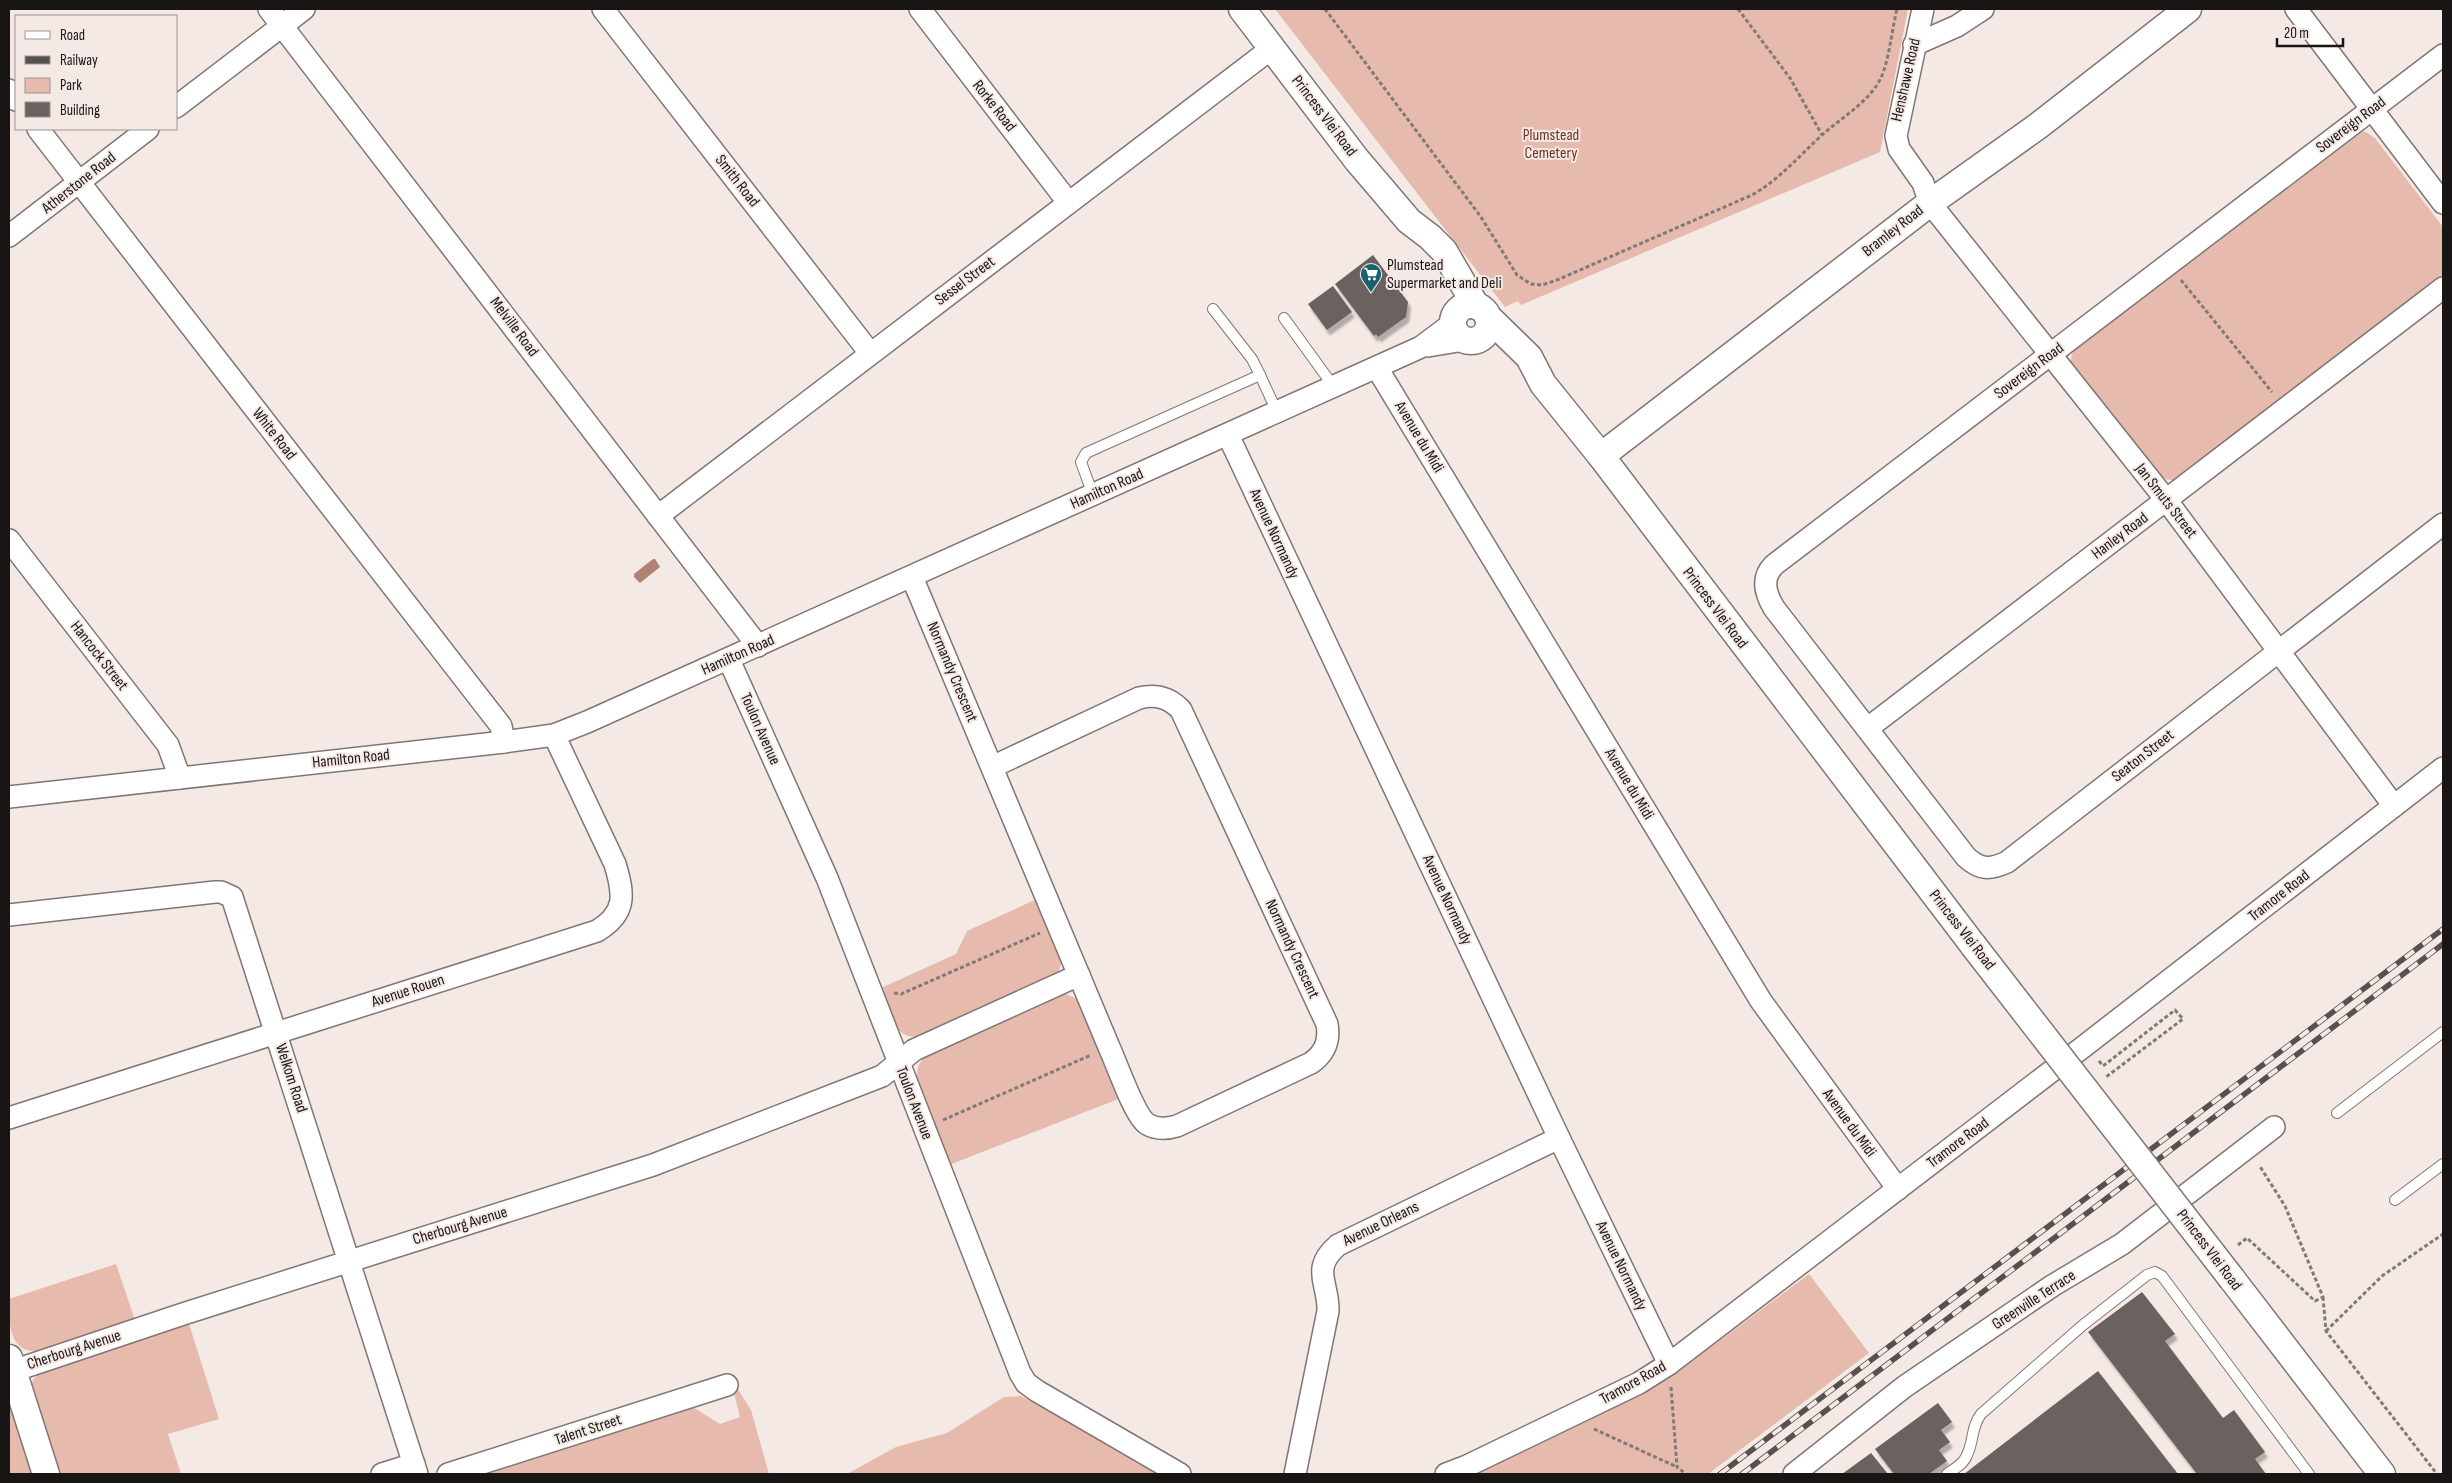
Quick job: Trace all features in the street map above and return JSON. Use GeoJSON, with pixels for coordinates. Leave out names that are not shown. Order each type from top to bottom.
{"type":"FeatureCollection","features":[{"type":"Feature","properties":{"kind":"street","name":"Melville Road"},"geometry":{"type":"LineString","coordinates":[[269,9],[758,646]]}},
{"type":"Feature","properties":{"kind":"street"},"geometry":{"type":"LineString","coordinates":[[178,105],[304,9]]}},
{"type":"Feature","properties":{"kind":"street","name":"Smith Road"},"geometry":{"type":"LineString","coordinates":[[603,9],[870,353]]}},
{"type":"Feature","properties":{"kind":"street","name":"Rorke Road"},"geometry":{"type":"LineString","coordinates":[[920,9],[1068,202]]}},
{"type":"Feature","properties":{"kind":"street","name":"Princess Vlei Road"},"geometry":{"type":"LineString","coordinates":[[1242,9],[1357,160],[1409,221],[1430,237],[1444,251],[1469,324],[1543,384],[2382,1474]]}},
{"type":"Feature","properties":{"kind":"street","name":"Henshawe Road"},"geometry":{"type":"LineString","coordinates":[[1922,9],[1896,136],[1899,149],[1923,183],[1930,203]]}},
{"type":"Feature","properties":{"kind":"street"},"geometry":{"type":"LineString","coordinates":[[1914,45],[1957,26],[1983,9]]}},
{"type":"Feature","properties":{"kind":"street","name":"Bramley Road"},"geometry":{"type":"LineString","coordinates":[[1600,456],[1930,203],[2038,126],[2188,9]]}},
{"type":"Feature","properties":{"kind":"street"},"geometry":{"type":"LineString","coordinates":[[2296,9],[2443,203]]}},
{"type":"Feature","properties":{"kind":"street","name":"Sessel Street"},"geometry":{"type":"LineString","coordinates":[[658,516],[1272,48]]}},
{"type":"Feature","properties":{"kind":"street","name":"Sovereign Road"},"geometry":{"type":"LineString","coordinates":[[1868,728],[1774,608],[1768,597],[1765,585],[1767,573],[2443,54]]}},
{"type":"Feature","properties":{"kind":"street","name":"White Road"},"geometry":{"type":"LineString","coordinates":[[39,130],[501,726],[504,742]]}},
{"type":"Feature","properties":{"kind":"street","name":"Atherstone Road"},"geometry":{"type":"LineString","coordinates":[[9,236],[147,130]]}},
{"type":"Feature","properties":{"kind":"street","name":"Jan Smuts Street"},"geometry":{"type":"LineString","coordinates":[[1930,203],[2167,501],[2394,806]]}},
{"type":"Feature","properties":{"kind":"street","name":"Hanley Road"},"geometry":{"type":"LineString","coordinates":[[1868,728],[2443,288]]}},
{"type":"Feature","properties":{"kind":"street","name":"Hamilton Road"},"geometry":{"type":"LineString","coordinates":[[9,797],[554,735],[729,660],[1377,368],[1469,324]]}},
{"type":"Feature","properties":{"kind":"street","name":"Avenue du Midi"},"geometry":{"type":"LineString","coordinates":[[1377,368],[1761,1001],[1898,1188]]}},
{"type":"Feature","properties":{"kind":"street","name":"Avenue Normandy"},"geometry":{"type":"LineString","coordinates":[[1228,435],[1559,1138],[1669,1364]]}},
{"type":"Feature","properties":{"kind":"street","name":"Seaton Street"},"geometry":{"type":"LineString","coordinates":[[1868,728],[1966,857],[1974,865],[1984,869],[1996,867],[2007,862],[2443,524]]}},
{"type":"Feature","properties":{"kind":"street","name":"Hancock Street"},"geometry":{"type":"LineString","coordinates":[[9,540],[168,745],[180,778]]}},
{"type":"Feature","properties":{"kind":"street","name":"Normandy Crescent"},"geometry":{"type":"LineString","coordinates":[[912,577],[1109,1047],[1140,1117],[1153,1127],[1170,1128],[1311,1062],[1323,1052],[1328,1031],[1189,728],[1175,704],[1160,696],[1149,695],[1139,698],[992,767]]}},
{"type":"Feature","properties":{"kind":"street","name":"Toulon Avenue"},"geometry":{"type":"LineString","coordinates":[[729,660],[827,878],[1022,1378],[1037,1391],[1180,1474]]}},
{"type":"Feature","properties":{"kind":"street","name":"Avenue Rouen"},"geometry":{"type":"LineString","coordinates":[[9,1118],[597,931],[608,924],[616,916],[621,905],[622,894],[615,864],[554,735]]}},
{"type":"Feature","properties":{"kind":"street","name":"Tramore Road"},"geometry":{"type":"LineString","coordinates":[[1446,1474],[1467,1466],[1639,1383],[1669,1364],[2443,768]]}},
{"type":"Feature","properties":{"kind":"street","name":"Welkom Road"},"geometry":{"type":"LineString","coordinates":[[9,915],[215,892],[227,894],[234,902],[416,1469]]}},
{"type":"Feature","properties":{"kind":"street"},"geometry":{"type":"LineString","coordinates":[[898,1063],[914,1050],[1079,975]]}},
{"type":"Feature","properties":{"kind":"street","name":"Cherbourg Avenue"},"geometry":{"type":"LineString","coordinates":[[11,1364],[654,1165],[882,1076],[898,1063]]}},
{"type":"Feature","properties":{"kind":"street","name":"Greenville Terrace"},"geometry":{"type":"LineString","coordinates":[[1794,1474],[1904,1387],[2052,1286],[2122,1244],[2274,1126]]}},
{"type":"Feature","properties":{"kind":"street","name":"Avenue Orleans"},"geometry":{"type":"LineString","coordinates":[[1295,1474],[1328,1311],[1327,1297],[1322,1278],[1324,1262],[1329,1252],[1338,1245],[1559,1138]]}},
{"type":"Feature","properties":{"kind":"street"},"geometry":{"type":"LineString","coordinates":[[11,1364],[46,1474]]}},
{"type":"Feature","properties":{"kind":"street","name":"Talent Street"},"geometry":{"type":"LineString","coordinates":[[448,1474],[728,1385]]}},
{"type":"Feature","properties":{"kind":"street"},"geometry":{"type":"LineString","coordinates":[[382,1474],[416,1469]]}},
{"type":"Feature","properties":{"kind":"lane"},"geometry":{"type":"LineString","coordinates":[[1213,309],[1252,358],[1277,412]]}},
{"type":"Feature","properties":{"kind":"lane"},"geometry":{"type":"LineString","coordinates":[[1284,318],[1334,387]]}},
{"type":"Feature","properties":{"kind":"lane"},"geometry":{"type":"LineString","coordinates":[[1093,495],[1081,465],[1083,455],[1260,375]]}},
{"type":"Feature","properties":{"kind":"lane"},"geometry":{"type":"LineString","coordinates":[[2337,1112],[2443,1032]]}},
{"type":"Feature","properties":{"kind":"lane"},"geometry":{"type":"LineString","coordinates":[[2395,1200],[2443,1164]]}},
{"type":"Feature","properties":{"kind":"lane"},"geometry":{"type":"LineString","coordinates":[[1947,1474],[1964,1460],[1967,1455],[1974,1424],[1981,1414],[2083,1325],[2148,1275],[2155,1272],[2162,1276],[2309,1474]]}},
{"type":"Feature","properties":{"kind":"path"},"geometry":{"type":"LineString","coordinates":[[1325,9],[1492,232],[1517,275],[1531,284],[1542,285],[1752,195],[1786,172],[1822,135],[1853,110],[1880,78],[1897,9]]}},
{"type":"Feature","properties":{"kind":"path"},"geometry":{"type":"LineString","coordinates":[[1738,9],[1790,78],[1822,135]]}},
{"type":"Feature","properties":{"kind":"path"},"geometry":{"type":"LineString","coordinates":[[2168,264],[2286,409]]}},
{"type":"Feature","properties":{"kind":"path"},"geometry":{"type":"LineString","coordinates":[[871,991],[901,994],[1058,925]]}},
{"type":"Feature","properties":{"kind":"path"},"geometry":{"type":"LineString","coordinates":[[2106,1077],[2182,1020],[2176,1010],[2110,1060]]}},
{"type":"Feature","properties":{"kind":"path"},"geometry":{"type":"LineString","coordinates":[[924,1128],[1109,1047]]}},
{"type":"Feature","properties":{"kind":"path"},"geometry":{"type":"LineString","coordinates":[[2248,1147],[2285,1206],[2323,1297],[2326,1332],[2437,1474]]}},
{"type":"Feature","properties":{"kind":"path"},"geometry":{"type":"LineString","coordinates":[[2326,1332],[2382,1276],[2443,1234]]}},
{"type":"Feature","properties":{"kind":"path"},"geometry":{"type":"LineString","coordinates":[[2238,1245],[2246,1238],[2315,1301],[2323,1297]]}},
{"type":"Feature","properties":{"kind":"path"},"geometry":{"type":"LineString","coordinates":[[1669,1364],[1677,1467]]}},
{"type":"Feature","properties":{"kind":"path"},"geometry":{"type":"LineString","coordinates":[[1568,1417],[1677,1467],[1686,1474]]}},
{"type":"Feature","properties":{"kind":"green space","name":"Plumstead Cemetery"},"geometry":{"type":"Polygon","coordinates":[[[1275,9],[1908,9],[1880,152],[1521,305],[1518,301],[1505,307],[1275,9]]]}},
{"type":"Feature","properties":{"kind":"green space"},"geometry":{"type":"Polygon","coordinates":[[[2359,131],[2366,132],[2375,138],[2443,227],[2443,275],[2179,477],[2173,480],[2160,479],[2070,363],[2074,347],[2359,131]]]}},
{"type":"Feature","properties":{"kind":"green space"},"geometry":{"type":"Polygon","coordinates":[[[1037,899],[1062,962],[1058,973],[923,1036],[913,1037],[898,1030],[893,1023],[881,988],[956,954],[967,931],[1037,899]]]}},
{"type":"Feature","properties":{"kind":"green space"},"geometry":{"type":"Polygon","coordinates":[[[1065,994],[1078,999],[1121,1098],[949,1165],[918,1082],[917,1073],[920,1063],[929,1054],[1065,994]]]}},
{"type":"Feature","properties":{"kind":"green space"},"geometry":{"type":"Polygon","coordinates":[[[116,1264],[135,1320],[38,1351],[21,1347],[16,1341],[10,1326],[9,1299],[116,1264]]]}},
{"type":"Feature","properties":{"kind":"green space"},"geometry":{"type":"Polygon","coordinates":[[[1809,1274],[1869,1353],[1708,1474],[1471,1474],[1654,1387],[1679,1371],[1809,1274]]]}},
{"type":"Feature","properties":{"kind":"green space"},"geometry":{"type":"Polygon","coordinates":[[[189,1324],[219,1419],[168,1434],[181,1474],[58,1474],[31,1385],[33,1380],[41,1371],[189,1324]]]}},
{"type":"Feature","properties":{"kind":"green space"},"geometry":{"type":"Polygon","coordinates":[[[737,1388],[751,1410],[769,1474],[472,1474],[691,1406],[720,1424],[740,1417],[733,1389],[737,1388]]]}},
{"type":"Feature","properties":{"kind":"green space"},"geometry":{"type":"Polygon","coordinates":[[[9,1391],[35,1474],[9,1474],[9,1391]]]}},
{"type":"Feature","properties":{"kind":"green space"},"geometry":{"type":"Polygon","coordinates":[[[1021,1396],[1162,1474],[847,1474],[896,1447],[947,1433],[1004,1397],[1021,1396]]]}},
{"type":"Feature","properties":{"kind":"shaded area"},"geometry":{"type":"Polygon","coordinates":[[[655,559],[660,567],[640,583],[634,577],[634,574],[655,559]]]}},
{"type":"Feature","properties":{"kind":"building","name":"Plumstead Supermarket and Deli"},"geometry":{"type":"Polygon","coordinates":[[[1373,255],[1408,302],[1406,317],[1378,337],[1376,334],[1374,336],[1335,284],[1373,255]]]}},
{"type":"Feature","properties":{"kind":"building"},"geometry":{"type":"Polygon","coordinates":[[[1333,286],[1352,312],[1327,330],[1308,304],[1333,286]]]}},
{"type":"Feature","properties":{"kind":"building"},"geometry":{"type":"Polygon","coordinates":[[[2142,1292],[2175,1334],[2165,1341],[2223,1418],[2234,1410],[2265,1452],[2255,1459],[2266,1474],[2197,1474],[2088,1332],[2142,1292]]]}},
{"type":"Feature","properties":{"kind":"building"},"geometry":{"type":"Polygon","coordinates":[[[2098,1371],[2178,1474],[1964,1474],[2098,1371]]]}},
{"type":"Feature","properties":{"kind":"building"},"geometry":{"type":"Polygon","coordinates":[[[1938,1403],[1952,1422],[1941,1430],[1950,1442],[1939,1450],[1947,1461],[1929,1474],[1894,1474],[1875,1449],[1938,1403]]]}},
{"type":"Feature","properties":{"kind":"building"},"geometry":{"type":"Polygon","coordinates":[[[1871,1453],[1888,1474],[1842,1474],[1871,1453]]]}},
{"type":"Feature","properties":{"kind":"railway"},"geometry":{"type":"LineString","coordinates":[[1720,1474],[2443,929]]}},
{"type":"Feature","properties":{"kind":"railway"},"geometry":{"type":"LineString","coordinates":[[1742,1474],[2443,944]]}},
{"type":"Feature","properties":{"kind":"place","name":"Plumstead Supermarket and Deli"},"geometry":{"type":"Point","coordinates":[1371,293]}}]}
